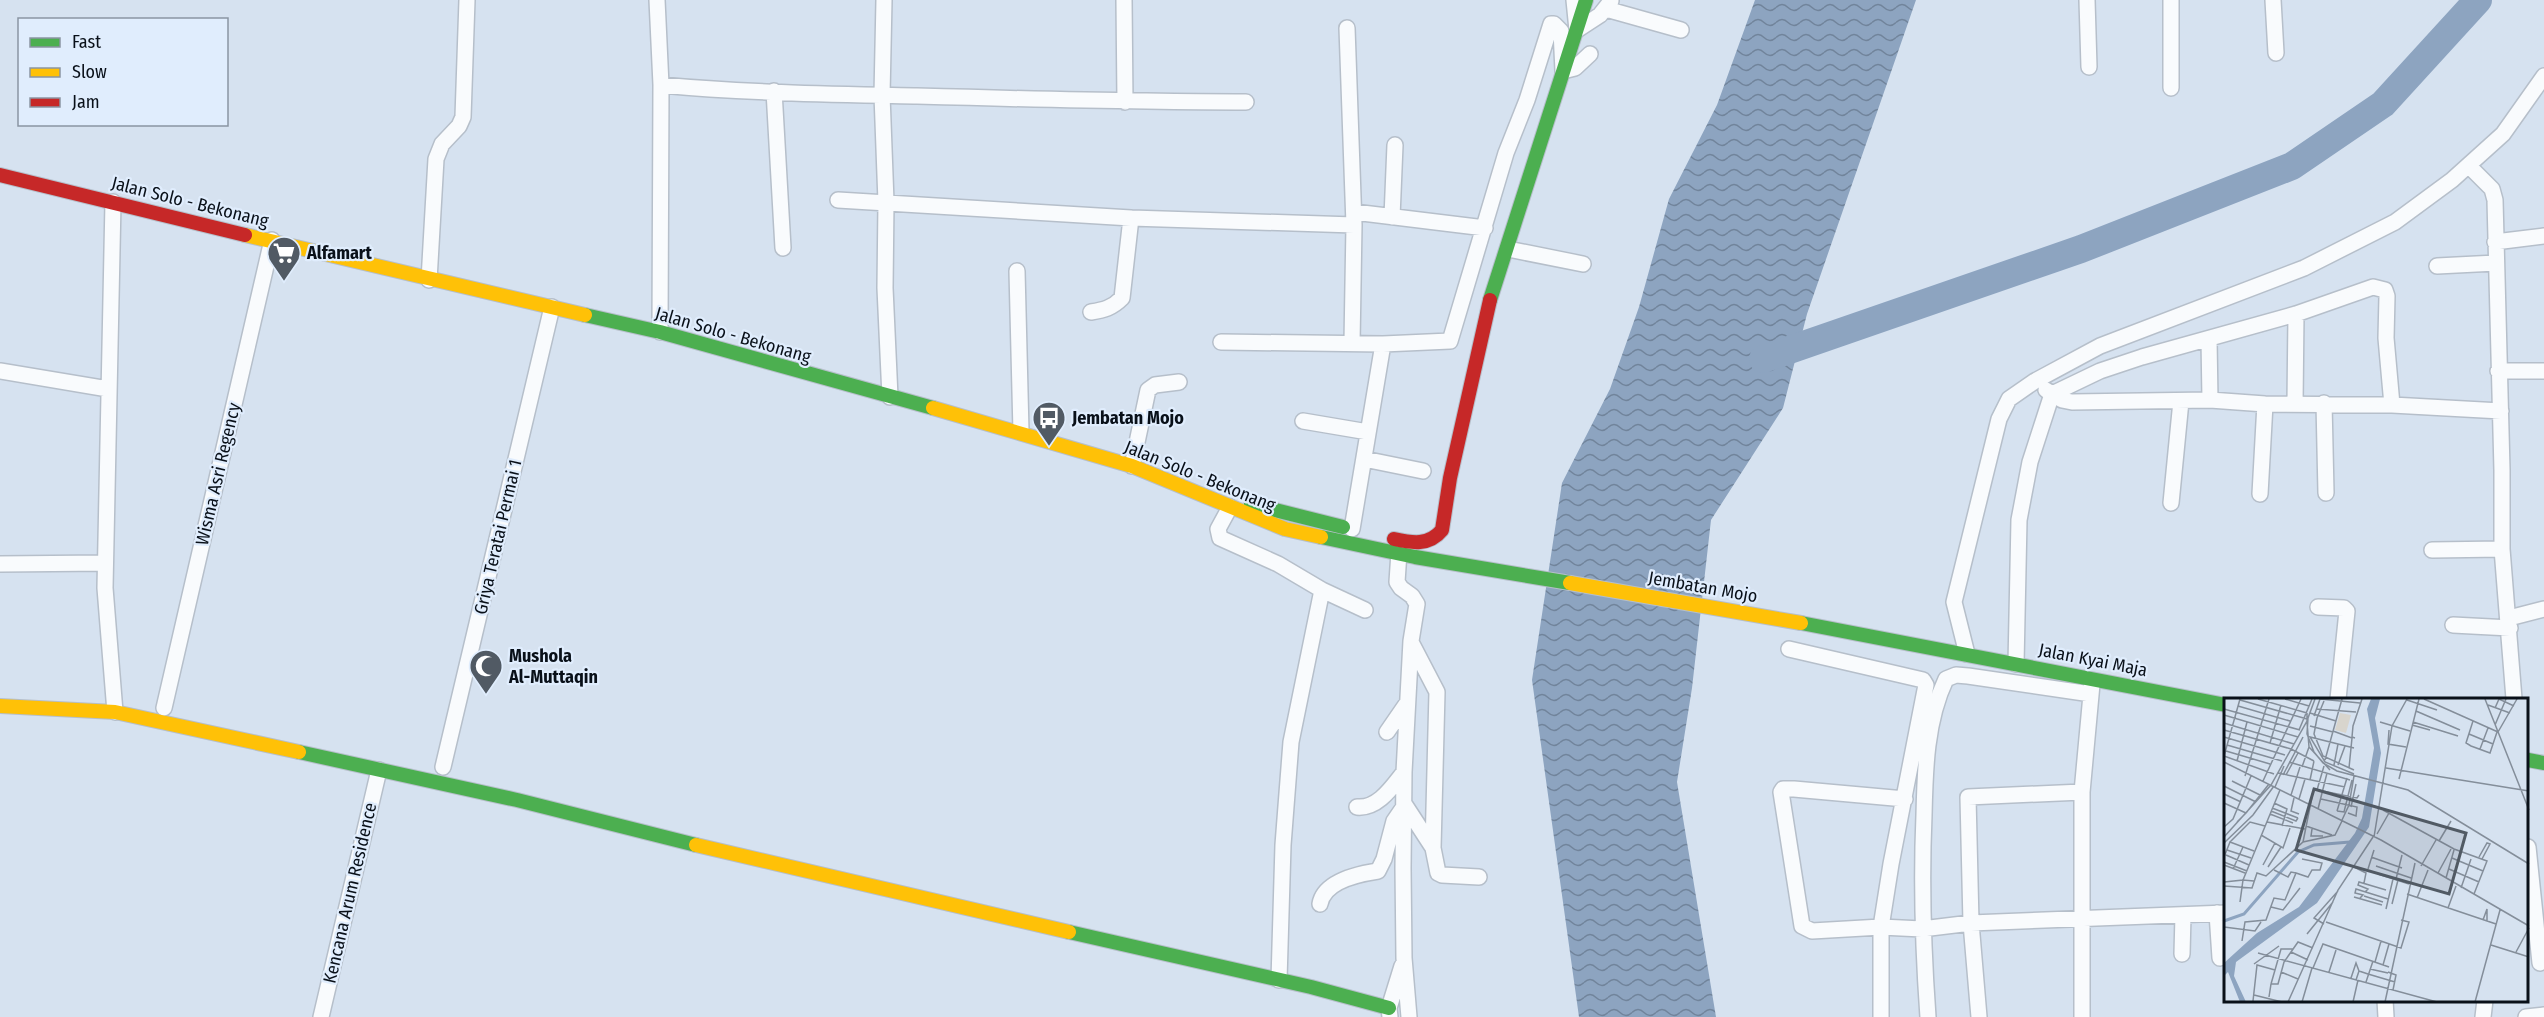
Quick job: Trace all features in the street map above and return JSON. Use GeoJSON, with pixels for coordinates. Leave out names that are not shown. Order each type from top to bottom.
{"type":"FeatureCollection","features":[{"type":"Feature","properties":{"kind":"main road"},"geometry":{"type":"LineString","coordinates":[[1206,497],[1248,504],[1412,543],[1431,540],[1438,536],[1442,530],[1450,478],[1485,316],[1586,0]]}},
{"type":"Feature","properties":{"kind":"main road","name":"Jalan Solo - Bekonang"},"geometry":{"type":"LineString","coordinates":[[0,175],[429,280],[660,332],[1021,432],[1132,466],[1285,529],[1446,563]]}},
{"type":"Feature","properties":{"kind":"main road","name":"Jembatan Mojo"},"geometry":{"type":"LineString","coordinates":[[1446,563],[1743,612],[1960,653]]}},
{"type":"Feature","properties":{"kind":"main road","name":"Jalan Kyai Maja"},"geometry":{"type":"LineString","coordinates":[[1960,653],[2224,705]]}},
{"type":"Feature","properties":{"kind":"main road"},"geometry":{"type":"LineString","coordinates":[[0,706],[116,712],[517,800],[807,872],[1279,980],[1389,1013]]}},
{"type":"Feature","properties":{"kind":"main road"},"geometry":{"type":"LineString","coordinates":[[2529,760],[2544,763]]}},
{"type":"Feature","properties":{"kind":"street"},"geometry":{"type":"LineString","coordinates":[[429,280],[436,159],[442,144],[459,126],[463,117],[467,0]]}},
{"type":"Feature","properties":{"kind":"street"},"geometry":{"type":"LineString","coordinates":[[657,0],[661,85],[660,332]]}},
{"type":"Feature","properties":{"kind":"street"},"geometry":{"type":"LineString","coordinates":[[884,0],[882,95],[886,202],[885,288],[890,397]]}},
{"type":"Feature","properties":{"kind":"street"},"geometry":{"type":"LineString","coordinates":[[1124,0],[1125,102]]}},
{"type":"Feature","properties":{"kind":"street"},"geometry":{"type":"LineString","coordinates":[[1574,0],[1577,30]]}},
{"type":"Feature","properties":{"kind":"street"},"geometry":{"type":"LineString","coordinates":[[2087,0],[2089,67]]}},
{"type":"Feature","properties":{"kind":"street"},"geometry":{"type":"LineString","coordinates":[[2171,88],[2172,0]]}},
{"type":"Feature","properties":{"kind":"street"},"geometry":{"type":"LineString","coordinates":[[2273,0],[2276,53]]}},
{"type":"Feature","properties":{"kind":"street"},"geometry":{"type":"LineString","coordinates":[[1577,30],[1609,4],[1681,30]]}},
{"type":"Feature","properties":{"kind":"street"},"geometry":{"type":"LineString","coordinates":[[1221,342],[1383,344],[1450,342],[1506,153],[1527,100],[1552,24],[1561,31],[1563,71],[1575,68],[1590,54]]}},
{"type":"Feature","properties":{"kind":"street"},"geometry":{"type":"LineString","coordinates":[[1347,28],[1354,219],[1352,342]]}},
{"type":"Feature","properties":{"kind":"street"},"geometry":{"type":"LineString","coordinates":[[1960,653],[1954,602],[1999,419],[2009,399],[2035,381],[2100,346],[2304,268],[2395,222],[2469,166],[2503,134],[2544,76]]}},
{"type":"Feature","properties":{"kind":"street"},"geometry":{"type":"LineString","coordinates":[[661,85],[882,95],[1125,102],[1245,102]]}},
{"type":"Feature","properties":{"kind":"street"},"geometry":{"type":"LineString","coordinates":[[774,91],[783,248]]}},
{"type":"Feature","properties":{"kind":"street"},"geometry":{"type":"LineString","coordinates":[[1392,217],[1395,144]]}},
{"type":"Feature","properties":{"kind":"street"},"geometry":{"type":"LineString","coordinates":[[2469,166],[2492,189],[2495,200],[2502,549],[2510,623],[2514,698]]}},
{"type":"Feature","properties":{"kind":"street"},"geometry":{"type":"LineString","coordinates":[[838,200],[1131,218],[1354,219],[1392,217],[1485,228]]}},
{"type":"Feature","properties":{"kind":"street"},"geometry":{"type":"LineString","coordinates":[[113,202],[105,588],[116,712]]}},
{"type":"Feature","properties":{"kind":"street"},"geometry":{"type":"LineString","coordinates":[[1090,312],[1104,310],[1115,305],[1122,298],[1131,218]]}},
{"type":"Feature","properties":{"kind":"street"},"geometry":{"type":"LineString","coordinates":[[2495,242],[2544,236]]}},
{"type":"Feature","properties":{"kind":"street","name":"Wisma Asri Regency"},"geometry":{"type":"LineString","coordinates":[[164,708],[272,240]]}},
{"type":"Feature","properties":{"kind":"street"},"geometry":{"type":"LineString","coordinates":[[1508,249],[1583,264]]}},
{"type":"Feature","properties":{"kind":"street"},"geometry":{"type":"LineString","coordinates":[[2437,266],[2496,263]]}},
{"type":"Feature","properties":{"kind":"street"},"geometry":{"type":"LineString","coordinates":[[1017,271],[1021,432]]}},
{"type":"Feature","properties":{"kind":"street"},"geometry":{"type":"LineString","coordinates":[[2016,664],[2019,520],[2030,462],[2052,394],[2100,371],[2175,346],[2209,339],[2296,314],[2373,287],[2385,290],[2387,296],[2386,338],[2392,405]]}},
{"type":"Feature","properties":{"kind":"street","name":"Griya Teratai Permai 1"},"geometry":{"type":"LineString","coordinates":[[443,767],[552,307]]}},
{"type":"Feature","properties":{"kind":"street"},"geometry":{"type":"LineString","coordinates":[[2295,403],[2296,314]]}},
{"type":"Feature","properties":{"kind":"street"},"geometry":{"type":"LineString","coordinates":[[2209,339],[2210,400]]}},
{"type":"Feature","properties":{"kind":"street"},"geometry":{"type":"LineString","coordinates":[[1352,530],[1383,344]]}},
{"type":"Feature","properties":{"kind":"street"},"geometry":{"type":"LineString","coordinates":[[0,371],[108,389]]}},
{"type":"Feature","properties":{"kind":"street"},"geometry":{"type":"LineString","coordinates":[[2498,371],[2544,371]]}},
{"type":"Feature","properties":{"kind":"street"},"geometry":{"type":"LineString","coordinates":[[2035,381],[2062,400],[2080,402],[2210,400],[2265,404],[2392,405],[2501,411]]}},
{"type":"Feature","properties":{"kind":"street"},"geometry":{"type":"LineString","coordinates":[[1132,466],[1148,390],[1155,385],[1179,382]]}},
{"type":"Feature","properties":{"kind":"street"},"geometry":{"type":"LineString","coordinates":[[2171,503],[2181,401]]}},
{"type":"Feature","properties":{"kind":"street"},"geometry":{"type":"LineString","coordinates":[[2324,403],[2326,493]]}},
{"type":"Feature","properties":{"kind":"street"},"geometry":{"type":"LineString","coordinates":[[2260,494],[2265,404]]}},
{"type":"Feature","properties":{"kind":"street"},"geometry":{"type":"LineString","coordinates":[[1303,421],[1368,432]]}},
{"type":"Feature","properties":{"kind":"street"},"geometry":{"type":"LineString","coordinates":[[1364,459],[1423,471]]}},
{"type":"Feature","properties":{"kind":"street"},"geometry":{"type":"LineString","coordinates":[[1230,507],[1218,529],[1220,538],[1278,564],[1322,590],[1365,610]]}},
{"type":"Feature","properties":{"kind":"street"},"geometry":{"type":"LineString","coordinates":[[2432,550],[2502,549]]}},
{"type":"Feature","properties":{"kind":"street"},"geometry":{"type":"LineString","coordinates":[[1399,552],[1397,582],[1417,604],[1411,642],[1404,772],[1404,958],[1409,1017]]}},
{"type":"Feature","properties":{"kind":"street"},"geometry":{"type":"LineString","coordinates":[[0,564],[105,562]]}},
{"type":"Feature","properties":{"kind":"street"},"geometry":{"type":"LineString","coordinates":[[1279,980],[1283,845],[1289,760],[1296,710],[1322,590]]}},
{"type":"Feature","properties":{"kind":"street"},"geometry":{"type":"LineString","coordinates":[[2318,607],[2344,608],[2347,611],[2338,698]]}},
{"type":"Feature","properties":{"kind":"street"},"geometry":{"type":"LineString","coordinates":[[2452,626],[2510,623],[2544,609]]}},
{"type":"Feature","properties":{"kind":"street"},"geometry":{"type":"LineString","coordinates":[[1411,642],[1437,692],[1433,848],[1438,873],[1479,877]]}},
{"type":"Feature","properties":{"kind":"street"},"geometry":{"type":"LineString","coordinates":[[1789,649],[1925,682],[1926,685],[1881,927],[1881,1017]]}},
{"type":"Feature","properties":{"kind":"street"},"geometry":{"type":"LineString","coordinates":[[1928,1017],[1922,929],[1925,768],[1930,728],[1940,691],[1946,679],[1956,675],[1968,676],[2091,694]]}},
{"type":"Feature","properties":{"kind":"street"},"geometry":{"type":"LineString","coordinates":[[2082,1017],[2082,792],[2092,678]]}},
{"type":"Feature","properties":{"kind":"street"},"geometry":{"type":"LineString","coordinates":[[1387,732],[1407,703]]}},
{"type":"Feature","properties":{"kind":"street","name":"Kencana Arum Residence"},"geometry":{"type":"LineString","coordinates":[[321,1017],[379,770]]}},
{"type":"Feature","properties":{"kind":"street"},"geometry":{"type":"LineString","coordinates":[[1357,807],[1365,808],[1377,802],[1404,772]]}},
{"type":"Feature","properties":{"kind":"street"},"geometry":{"type":"LineString","coordinates":[[1905,799],[1783,789],[1781,792],[1802,926],[1812,931],[1881,927],[1922,929],[1971,923],[2221,913],[2220,958]]}},
{"type":"Feature","properties":{"kind":"street"},"geometry":{"type":"LineString","coordinates":[[1979,1017],[1971,923],[1968,797],[2082,792]]}},
{"type":"Feature","properties":{"kind":"street"},"geometry":{"type":"LineString","coordinates":[[1405,805],[1433,848]]}},
{"type":"Feature","properties":{"kind":"street"},"geometry":{"type":"LineString","coordinates":[[1320,904],[1326,890],[1358,873],[1378,871],[1384,859],[1394,821],[1405,805]]}},
{"type":"Feature","properties":{"kind":"street"},"geometry":{"type":"LineString","coordinates":[[2529,857],[2540,963]]}},
{"type":"Feature","properties":{"kind":"street"},"geometry":{"type":"LineString","coordinates":[[2182,915],[2182,954]]}},
{"type":"Feature","properties":{"kind":"street"},"geometry":{"type":"LineString","coordinates":[[1389,1013],[1404,958]]}},
{"type":"Feature","properties":{"kind":"street"},"geometry":{"type":"LineString","coordinates":[[2385,1002],[2386,1017]]}},
{"type":"Feature","properties":{"kind":"street"},"geometry":{"type":"LineString","coordinates":[[2483,1017],[2485,1002]]}},
{"type":"Feature","properties":{"kind":"street"},"geometry":{"type":"LineString","coordinates":[[2526,1017],[2544,1015]]}},
{"type":"Feature","properties":{"kind":"water"},"geometry":{"type":"Polygon","coordinates":[[[1755,0],[1916,0],[1807,314],[1783,408],[1711,520],[1692,688],[1677,782],[1716,1017],[1579,1017],[1532,680],[1562,483],[1610,389],[1639,307],[1669,199],[1717,105],[1755,0]]]}},
{"type":"Feature","properties":{"kind":"waterway"},"geometry":{"type":"LineString","coordinates":[[1763,359],[2081,249],[2292,166],[2383,104],[2478,0]]}},
{"type":"Feature","properties":{"kind":"traffic: fast"},"geometry":{"type":"LineString","coordinates":[[1490,300],[1586,0]]}},
{"type":"Feature","properties":{"kind":"traffic: fast"},"geometry":{"type":"LineString","coordinates":[[585,315],[660,332],[933,408]]}},
{"type":"Feature","properties":{"kind":"traffic: fast"},"geometry":{"type":"LineString","coordinates":[[1251,504],[1343,527]]}},
{"type":"Feature","properties":{"kind":"traffic: fast"},"geometry":{"type":"LineString","coordinates":[[1321,537],[1415,557],[1570,583]]}},
{"type":"Feature","properties":{"kind":"traffic: fast"},"geometry":{"type":"LineString","coordinates":[[1801,623],[2224,705]]}},
{"type":"Feature","properties":{"kind":"traffic: fast"},"geometry":{"type":"LineString","coordinates":[[299,752],[517,800],[696,845]]}},
{"type":"Feature","properties":{"kind":"traffic: fast"},"geometry":{"type":"LineString","coordinates":[[2529,760],[2544,763]]}},
{"type":"Feature","properties":{"kind":"traffic: fast"},"geometry":{"type":"LineString","coordinates":[[1069,932],[1311,987],[1389,1008]]}},
{"type":"Feature","properties":{"kind":"traffic: slow"},"geometry":{"type":"LineString","coordinates":[[245,235],[585,315]]}},
{"type":"Feature","properties":{"kind":"traffic: slow"},"geometry":{"type":"LineString","coordinates":[[933,408],[1132,466],[1285,529],[1321,537]]}},
{"type":"Feature","properties":{"kind":"traffic: slow"},"geometry":{"type":"LineString","coordinates":[[1570,583],[1801,623]]}},
{"type":"Feature","properties":{"kind":"traffic: slow"},"geometry":{"type":"LineString","coordinates":[[0,706],[115,712],[299,752]]}},
{"type":"Feature","properties":{"kind":"traffic: slow"},"geometry":{"type":"LineString","coordinates":[[696,845],[1069,932]]}},
{"type":"Feature","properties":{"kind":"traffic: jam"},"geometry":{"type":"LineString","coordinates":[[0,175],[245,235]]}},
{"type":"Feature","properties":{"kind":"traffic: jam"},"geometry":{"type":"LineString","coordinates":[[1394,539],[1426,541],[1442,530],[1450,478],[1490,300]]}},
{"type":"Feature","properties":{"kind":"place","name":"Alfamart"},"geometry":{"type":"Point","coordinates":[284,282]}},
{"type":"Feature","properties":{"kind":"place","name":"Jembatan Mojo"},"geometry":{"type":"Point","coordinates":[1049,447]}},
{"type":"Feature","properties":{"kind":"place","name":"Mushola Al-Muttaqin"},"geometry":{"type":"Point","coordinates":[486,695]}}]}
